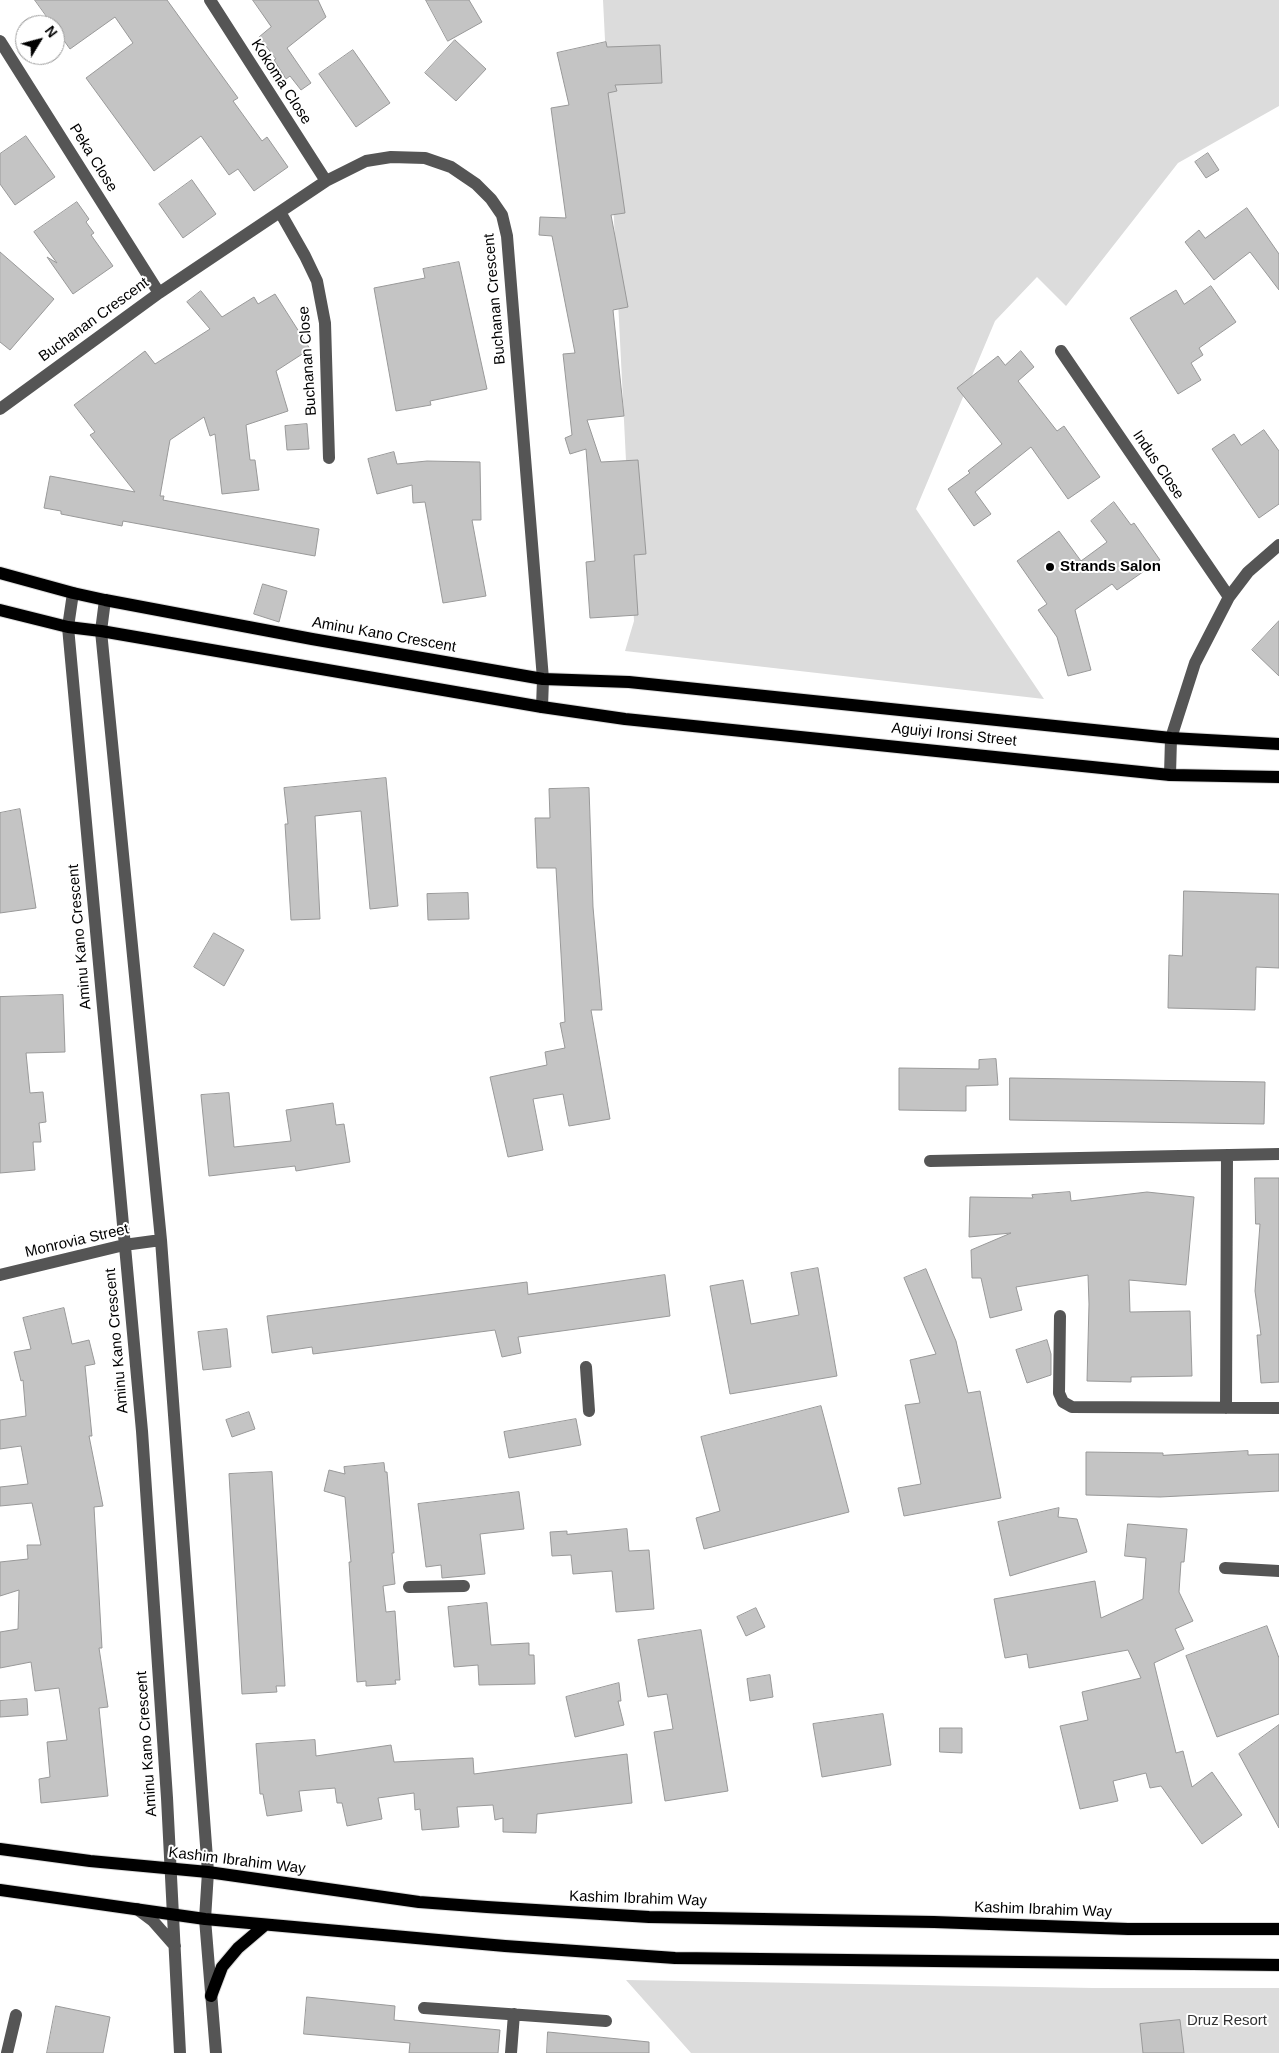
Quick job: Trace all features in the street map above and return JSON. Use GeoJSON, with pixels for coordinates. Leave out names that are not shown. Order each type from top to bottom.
{"type":"FeatureCollection","features":[{"type":"Feature","properties":{"kind":"main road","name":"Aminu Kano Crescent"},"geometry":{"type":"LineString","coordinates":[[0,573],[105,600],[312,639],[543,679],[630,682]]}},
{"type":"Feature","properties":{"kind":"main road"},"geometry":{"type":"LineString","coordinates":[[0,610],[68,627],[101,631],[542,707]]}},
{"type":"Feature","properties":{"kind":"main road","name":"Aguiyi Ironsi Street"},"geometry":{"type":"LineString","coordinates":[[630,682],[1171,738],[1279,744]]}},
{"type":"Feature","properties":{"kind":"main road","name":"Aguiyi Ironsi Street"},"geometry":{"type":"LineString","coordinates":[[542,707],[625,719],[1170,775],[1279,777]]}},
{"type":"Feature","properties":{"kind":"main road","name":"Kashim Ibrahim Way"},"geometry":{"type":"LineString","coordinates":[[0,1849],[90,1861],[208,1872],[419,1902],[649,1917],[944,1922],[1128,1929],[1279,1929]]}},
{"type":"Feature","properties":{"kind":"main road"},"geometry":{"type":"LineString","coordinates":[[0,1890],[205,1919],[506,1946],[676,1958],[1279,1965]]}},
{"type":"Feature","properties":{"kind":"main road"},"geometry":{"type":"LineString","coordinates":[[211,1996],[222,1967],[238,1948],[265,1925]]}},
{"type":"Feature","properties":{"kind":"street","name":"Kokoma Close"},"geometry":{"type":"LineString","coordinates":[[210,0],[326,181]]}},
{"type":"Feature","properties":{"kind":"street","name":"Peka Close"},"geometry":{"type":"LineString","coordinates":[[0,41],[159,293]]}},
{"type":"Feature","properties":{"kind":"street","name":"Buchanan Crescent"},"geometry":{"type":"LineString","coordinates":[[0,409],[159,293],[326,181],[366,161],[391,157],[425,158],[451,167],[476,184],[491,198],[502,215],[508,246],[543,679],[542,707]]}},
{"type":"Feature","properties":{"kind":"street","name":"Buchanan Close"},"geometry":{"type":"LineString","coordinates":[[280,212],[317,281],[325,323],[329,458]]}},
{"type":"Feature","properties":{"kind":"street","name":"Indus Close"},"geometry":{"type":"LineString","coordinates":[[1061,351],[1229,597]]}},
{"type":"Feature","properties":{"kind":"street"},"geometry":{"type":"LineString","coordinates":[[1170,775],[1171,738],[1195,663],[1229,597],[1248,572],[1279,545]]}},
{"type":"Feature","properties":{"kind":"street","name":"Aminu Kano Crescent"},"geometry":{"type":"LineString","coordinates":[[73,593],[68,627],[142,1441],[171,1869],[180,2053]]}},
{"type":"Feature","properties":{"kind":"street"},"geometry":{"type":"LineString","coordinates":[[105,600],[101,631],[161,1240],[208,1872],[205,1919],[216,2053]]}},
{"type":"Feature","properties":{"kind":"street"},"geometry":{"type":"LineString","coordinates":[[930,1161],[1279,1154]]}},
{"type":"Feature","properties":{"kind":"street"},"geometry":{"type":"LineString","coordinates":[[1226,1155],[1226,1408]]}},
{"type":"Feature","properties":{"kind":"street","name":"Monrovia Street"},"geometry":{"type":"LineString","coordinates":[[0,1275],[124,1245],[161,1240]]}},
{"type":"Feature","properties":{"kind":"street"},"geometry":{"type":"LineString","coordinates":[[1060,1316],[1059,1393],[1063,1402],[1072,1407],[1279,1408]]}},
{"type":"Feature","properties":{"kind":"street"},"geometry":{"type":"LineString","coordinates":[[586,1367],[589,1411]]}},
{"type":"Feature","properties":{"kind":"street"},"geometry":{"type":"LineString","coordinates":[[1225,1568],[1279,1571]]}},
{"type":"Feature","properties":{"kind":"street"},"geometry":{"type":"LineString","coordinates":[[409,1587],[464,1586]]}},
{"type":"Feature","properties":{"kind":"street"},"geometry":{"type":"LineString","coordinates":[[137,1908],[153,1920],[175,1946]]}},
{"type":"Feature","properties":{"kind":"street"},"geometry":{"type":"LineString","coordinates":[[424,2008],[606,2021]]}},
{"type":"Feature","properties":{"kind":"street"},"geometry":{"type":"LineString","coordinates":[[512,2053],[514,2014]]}},
{"type":"Feature","properties":{"kind":"street"},"geometry":{"type":"LineString","coordinates":[[7,2053],[16,2015]]}},
{"type":"Feature","properties":{"kind":"green space"},"geometry":{"type":"Polygon","coordinates":[[[603,0],[1279,0],[1279,106],[1178,163],[1066,306],[1037,277],[995,321],[916,509],[1044,699],[625,651],[634,621],[603,0]]]}},
{"type":"Feature","properties":{"kind":"green space","name":"Druz Resort"},"geometry":{"type":"Polygon","coordinates":[[[626,1980],[1093,1988],[1279,1988],[1279,2053],[691,2053],[626,1980]]]}},
{"type":"Feature","properties":{"kind":"building"},"geometry":{"type":"Polygon","coordinates":[[[35,0],[167,0],[238,98],[233,101],[262,141],[267,137],[288,167],[254,191],[238,169],[229,175],[201,136],[154,171],[86,78],[133,43],[115,17],[70,49],[65,42],[65,15],[46,15],[35,0]]]}},
{"type":"Feature","properties":{"kind":"building"},"geometry":{"type":"Polygon","coordinates":[[[253,0],[318,0],[326,17],[287,48],[311,83],[301,90],[290,76],[286,79],[274,60],[276,59],[259,37],[271,27],[253,0]]]}},
{"type":"Feature","properties":{"kind":"building"},"geometry":{"type":"Polygon","coordinates":[[[426,0],[469,0],[482,22],[448,41],[426,0]]]}},
{"type":"Feature","properties":{"kind":"building"},"geometry":{"type":"Polygon","coordinates":[[[455,40],[486,69],[456,101],[425,73],[455,40]]]}},
{"type":"Feature","properties":{"kind":"building"},"geometry":{"type":"Polygon","coordinates":[[[606,42],[607,47],[660,45],[662,83],[615,85],[617,91],[608,93],[625,213],[611,215],[628,307],[613,310],[624,416],[587,420],[601,462],[638,460],[646,554],[634,555],[638,615],[590,618],[586,562],[595,561],[586,449],[570,454],[565,438],[572,435],[563,354],[575,353],[552,236],[539,235],[540,217],[566,218],[551,108],[569,105],[557,53],[606,42]]]}},
{"type":"Feature","properties":{"kind":"building"},"geometry":{"type":"Polygon","coordinates":[[[353,50],[390,103],[356,127],[319,74],[353,50]]]}},
{"type":"Feature","properties":{"kind":"building"},"geometry":{"type":"Polygon","coordinates":[[[26,136],[55,177],[15,205],[0,184],[0,154],[26,136]]]}},
{"type":"Feature","properties":{"kind":"building"},"geometry":{"type":"Polygon","coordinates":[[[1208,153],[1219,170],[1206,178],[1195,162],[1208,153]]]}},
{"type":"Feature","properties":{"kind":"building"},"geometry":{"type":"Polygon","coordinates":[[[192,180],[216,214],[183,238],[159,204],[192,180]]]}},
{"type":"Feature","properties":{"kind":"building"},"geometry":{"type":"Polygon","coordinates":[[[77,202],[89,219],[86,222],[94,233],[91,235],[113,266],[73,294],[47,257],[57,263],[34,232],[77,202]]]}},
{"type":"Feature","properties":{"kind":"building"},"geometry":{"type":"Polygon","coordinates":[[[1247,208],[1279,254],[1279,290],[1250,252],[1214,280],[1185,242],[1199,230],[1205,238],[1247,208]]]}},
{"type":"Feature","properties":{"kind":"building"},"geometry":{"type":"Polygon","coordinates":[[[0,252],[54,299],[10,350],[0,342],[0,252]]]}},
{"type":"Feature","properties":{"kind":"building"},"geometry":{"type":"Polygon","coordinates":[[[459,262],[487,389],[430,401],[431,405],[396,411],[374,288],[425,278],[423,269],[459,262]]]}},
{"type":"Feature","properties":{"kind":"building"},"geometry":{"type":"Polygon","coordinates":[[[1211,286],[1236,322],[1199,348],[1203,355],[1191,363],[1201,380],[1178,394],[1130,318],[1176,290],[1184,304],[1211,286]]]}},
{"type":"Feature","properties":{"kind":"building"},"geometry":{"type":"Polygon","coordinates":[[[201,291],[222,317],[254,297],[258,304],[275,294],[310,349],[276,371],[288,411],[246,425],[250,460],[255,460],[259,490],[222,494],[215,434],[210,436],[204,417],[170,440],[160,496],[164,496],[163,500],[319,529],[315,556],[123,521],[122,526],[61,514],[61,511],[44,508],[50,476],[135,492],[90,435],[95,432],[74,405],[145,351],[155,364],[210,329],[187,302],[201,291]]]}},
{"type":"Feature","properties":{"kind":"building"},"geometry":{"type":"Polygon","coordinates":[[[1021,351],[1034,367],[1018,381],[1057,431],[1064,426],[1100,477],[1068,499],[1031,447],[975,492],[991,514],[974,526],[948,489],[970,473],[968,471],[1002,444],[957,388],[998,356],[1005,365],[1021,351]]]}},
{"type":"Feature","properties":{"kind":"building"},"geometry":{"type":"Polygon","coordinates":[[[307,424],[309,449],[287,450],[285,426],[307,424]]]}},
{"type":"Feature","properties":{"kind":"building"},"geometry":{"type":"Polygon","coordinates":[[[1264,430],[1279,451],[1279,504],[1259,518],[1212,449],[1234,434],[1241,445],[1264,430]]]}},
{"type":"Feature","properties":{"kind":"building"},"geometry":{"type":"Polygon","coordinates":[[[394,452],[397,464],[427,461],[480,462],[481,520],[472,520],[486,596],[443,603],[425,502],[413,503],[412,485],[377,494],[368,459],[394,452]]]}},
{"type":"Feature","properties":{"kind":"building"},"geometry":{"type":"Polygon","coordinates":[[[1114,502],[1131,525],[1134,523],[1160,560],[1117,590],[1112,584],[1075,610],[1091,670],[1068,676],[1057,637],[1038,610],[1047,604],[1017,561],[1059,531],[1081,561],[1107,542],[1091,521],[1114,502]]]}},
{"type":"Feature","properties":{"kind":"building"},"geometry":{"type":"Polygon","coordinates":[[[263,584],[287,591],[279,622],[254,614],[263,584]]]}},
{"type":"Feature","properties":{"kind":"building"},"geometry":{"type":"Polygon","coordinates":[[[1279,621],[1279,676],[1252,650],[1279,621]]]}},
{"type":"Feature","properties":{"kind":"building"},"geometry":{"type":"Polygon","coordinates":[[[386,778],[398,906],[370,909],[361,811],[315,816],[320,919],[291,920],[285,824],[288,824],[284,788],[386,778]]]}},
{"type":"Feature","properties":{"kind":"building"},"geometry":{"type":"Polygon","coordinates":[[[589,788],[593,907],[602,1010],[591,1010],[610,1119],[569,1126],[563,1094],[533,1099],[543,1150],[508,1157],[490,1077],[547,1065],[545,1052],[565,1048],[560,1023],[565,1022],[556,868],[537,868],[535,818],[550,818],[549,789],[589,788]]]}},
{"type":"Feature","properties":{"kind":"building"},"geometry":{"type":"Polygon","coordinates":[[[20,809],[36,908],[0,913],[0,813],[20,809]]]}},
{"type":"Feature","properties":{"kind":"building"},"geometry":{"type":"Polygon","coordinates":[[[1184,891],[1279,894],[1279,968],[1256,967],[1255,1010],[1168,1008],[1169,955],[1182,956],[1184,891]]]}},
{"type":"Feature","properties":{"kind":"building"},"geometry":{"type":"Polygon","coordinates":[[[468,893],[469,919],[428,920],[427,894],[468,893]]]}},
{"type":"Feature","properties":{"kind":"building"},"geometry":{"type":"Polygon","coordinates":[[[214,933],[244,950],[224,986],[194,967],[214,933]]]}},
{"type":"Feature","properties":{"kind":"building"},"geometry":{"type":"Polygon","coordinates":[[[63,995],[65,1052],[26,1053],[30,1093],[43,1092],[46,1122],[39,1123],[41,1142],[33,1142],[35,1170],[0,1173],[0,997],[63,995]]]}},
{"type":"Feature","properties":{"kind":"building"},"geometry":{"type":"Polygon","coordinates":[[[996,1059],[998,1085],[966,1086],[966,1111],[899,1110],[899,1068],[979,1069],[979,1060],[996,1059]]]}},
{"type":"Feature","properties":{"kind":"building"},"geometry":{"type":"Polygon","coordinates":[[[1010,1078],[1265,1082],[1264,1124],[1010,1120],[1010,1078]]]}},
{"type":"Feature","properties":{"kind":"building"},"geometry":{"type":"Polygon","coordinates":[[[229,1093],[234,1147],[291,1141],[286,1110],[333,1103],[336,1125],[344,1124],[350,1162],[296,1171],[295,1166],[209,1176],[201,1095],[229,1093]]]}},
{"type":"Feature","properties":{"kind":"building"},"geometry":{"type":"Polygon","coordinates":[[[1255,1178],[1279,1178],[1279,1382],[1261,1383],[1257,1335],[1261,1335],[1255,1291],[1260,1224],[1256,1224],[1255,1178]]]}},
{"type":"Feature","properties":{"kind":"building"},"geometry":{"type":"Polygon","coordinates":[[[1070,1192],[1071,1201],[1147,1192],[1194,1197],[1186,1285],[1129,1280],[1130,1312],[1190,1311],[1192,1376],[1131,1377],[1131,1382],[1087,1381],[1088,1275],[1016,1287],[1022,1310],[990,1318],[981,1278],[972,1278],[971,1250],[1011,1233],[969,1237],[970,1197],[1033,1198],[1032,1195],[1070,1192]]]}},
{"type":"Feature","properties":{"kind":"building"},"geometry":{"type":"Polygon","coordinates":[[[818,1268],[837,1376],[730,1394],[710,1286],[743,1280],[751,1324],[799,1315],[791,1273],[818,1268]]]}},
{"type":"Feature","properties":{"kind":"building"},"geometry":{"type":"Polygon","coordinates":[[[926,1269],[956,1341],[968,1393],[980,1391],[1001,1498],[904,1516],[898,1488],[921,1484],[905,1405],[920,1403],[910,1360],[936,1354],[904,1278],[926,1269]]]}},
{"type":"Feature","properties":{"kind":"building"},"geometry":{"type":"Polygon","coordinates":[[[665,1275],[670,1316],[518,1337],[521,1353],[502,1357],[495,1330],[313,1354],[312,1347],[272,1353],[267,1316],[527,1282],[528,1294],[665,1275]]]}},
{"type":"Feature","properties":{"kind":"building"},"geometry":{"type":"Polygon","coordinates":[[[64,1308],[72,1344],[89,1340],[95,1364],[85,1366],[92,1436],[89,1436],[103,1506],[94,1507],[102,1648],[99,1648],[108,1707],[99,1708],[108,1796],[41,1803],[39,1779],[50,1777],[47,1742],[67,1740],[59,1688],[35,1691],[31,1662],[0,1668],[0,1632],[18,1629],[19,1590],[0,1596],[0,1562],[28,1559],[27,1545],[41,1545],[32,1503],[0,1506],[0,1487],[28,1484],[21,1446],[0,1449],[0,1420],[26,1416],[23,1380],[21,1381],[14,1352],[31,1349],[23,1318],[64,1308]]]}},
{"type":"Feature","properties":{"kind":"building"},"geometry":{"type":"Polygon","coordinates":[[[227,1329],[231,1367],[203,1370],[198,1332],[227,1329]]]}},
{"type":"Feature","properties":{"kind":"building"},"geometry":{"type":"Polygon","coordinates":[[[1047,1340],[1051,1354],[1051,1375],[1027,1383],[1016,1350],[1047,1340]]]}},
{"type":"Feature","properties":{"kind":"building"},"geometry":{"type":"Polygon","coordinates":[[[821,1406],[849,1512],[704,1549],[696,1518],[720,1511],[701,1437],[821,1406]]]}},
{"type":"Feature","properties":{"kind":"building"},"geometry":{"type":"Polygon","coordinates":[[[249,1412],[255,1429],[232,1437],[226,1420],[249,1412]]]}},
{"type":"Feature","properties":{"kind":"building"},"geometry":{"type":"Polygon","coordinates":[[[576,1419],[581,1445],[509,1458],[504,1432],[576,1419]]]}},
{"type":"Feature","properties":{"kind":"building"},"geometry":{"type":"Polygon","coordinates":[[[1248,1451],[1248,1455],[1279,1454],[1279,1491],[1160,1497],[1086,1495],[1086,1452],[1163,1453],[1163,1455],[1248,1451]]]}},
{"type":"Feature","properties":{"kind":"building"},"geometry":{"type":"Polygon","coordinates":[[[384,1463],[385,1472],[387,1472],[395,1584],[383,1586],[386,1612],[395,1611],[400,1680],[395,1680],[396,1684],[366,1686],[366,1681],[357,1682],[349,1562],[351,1562],[345,1497],[324,1491],[329,1470],[345,1474],[344,1467],[384,1463]]]}},
{"type":"Feature","properties":{"kind":"building"},"geometry":{"type":"Polygon","coordinates":[[[272,1472],[285,1686],[276,1686],[277,1692],[242,1694],[229,1474],[272,1472]]]}},
{"type":"Feature","properties":{"kind":"building"},"geometry":{"type":"Polygon","coordinates":[[[519,1492],[524,1529],[480,1534],[485,1574],[442,1578],[441,1565],[426,1567],[418,1504],[519,1492]]]}},
{"type":"Feature","properties":{"kind":"building"},"geometry":{"type":"Polygon","coordinates":[[[1059,1508],[1058,1517],[1077,1519],[1087,1552],[1010,1576],[998,1522],[1059,1508]]]}},
{"type":"Feature","properties":{"kind":"building"},"geometry":{"type":"Polygon","coordinates":[[[1128,1524],[1187,1529],[1184,1562],[1181,1562],[1179,1592],[1193,1621],[1175,1629],[1184,1649],[1154,1663],[1176,1753],[1183,1751],[1192,1787],[1212,1772],[1242,1815],[1202,1844],[1161,1786],[1150,1788],[1146,1773],[1113,1781],[1118,1801],[1080,1809],[1060,1726],[1088,1720],[1082,1692],[1141,1678],[1128,1650],[1029,1668],[1027,1654],[1005,1658],[994,1599],[1095,1581],[1101,1618],[1143,1599],[1146,1558],[1125,1556],[1128,1524]]]}},
{"type":"Feature","properties":{"kind":"building"},"geometry":{"type":"Polygon","coordinates":[[[627,1529],[629,1551],[649,1550],[654,1609],[616,1612],[612,1571],[573,1574],[571,1555],[552,1556],[550,1532],[567,1531],[567,1534],[627,1529]]]}},
{"type":"Feature","properties":{"kind":"building"},"geometry":{"type":"Polygon","coordinates":[[[487,1603],[491,1645],[529,1643],[529,1655],[534,1655],[535,1684],[479,1685],[478,1665],[454,1667],[448,1607],[487,1603]]]}},
{"type":"Feature","properties":{"kind":"building"},"geometry":{"type":"Polygon","coordinates":[[[756,1608],[765,1627],[746,1636],[737,1617],[756,1608]]]}},
{"type":"Feature","properties":{"kind":"building"},"geometry":{"type":"Polygon","coordinates":[[[1267,1626],[1279,1658],[1279,1714],[1217,1737],[1186,1656],[1267,1626]]]}},
{"type":"Feature","properties":{"kind":"building"},"geometry":{"type":"Polygon","coordinates":[[[701,1630],[728,1791],[665,1801],[654,1732],[673,1729],[667,1694],[648,1697],[638,1640],[701,1630]]]}},
{"type":"Feature","properties":{"kind":"building"},"geometry":{"type":"Polygon","coordinates":[[[770,1675],[773,1697],[750,1701],[747,1679],[770,1675]]]}},
{"type":"Feature","properties":{"kind":"building"},"geometry":{"type":"Polygon","coordinates":[[[619,1683],[621,1701],[618,1701],[624,1725],[575,1737],[566,1697],[619,1683]]]}},
{"type":"Feature","properties":{"kind":"building"},"geometry":{"type":"Polygon","coordinates":[[[27,1699],[28,1715],[0,1717],[0,1701],[27,1699]]]}},
{"type":"Feature","properties":{"kind":"building"},"geometry":{"type":"Polygon","coordinates":[[[883,1714],[891,1765],[822,1777],[813,1724],[883,1714]]]}},
{"type":"Feature","properties":{"kind":"building"},"geometry":{"type":"Polygon","coordinates":[[[1279,1725],[1279,1828],[1239,1754],[1279,1725]]]}},
{"type":"Feature","properties":{"kind":"building"},"geometry":{"type":"Polygon","coordinates":[[[940,1728],[962,1728],[962,1753],[940,1752],[940,1728]]]}},
{"type":"Feature","properties":{"kind":"building"},"geometry":{"type":"Polygon","coordinates":[[[315,1740],[316,1756],[391,1745],[394,1762],[473,1758],[474,1774],[627,1754],[632,1803],[537,1814],[536,1833],[503,1832],[503,1818],[495,1820],[493,1805],[457,1807],[459,1827],[422,1830],[420,1809],[415,1810],[414,1793],[378,1798],[382,1819],[347,1826],[342,1803],[337,1803],[335,1788],[299,1791],[302,1811],[267,1816],[263,1794],[260,1794],[256,1744],[315,1740]]]}},
{"type":"Feature","properties":{"kind":"building"},"geometry":{"type":"Polygon","coordinates":[[[307,1997],[395,2006],[394,2020],[500,2030],[498,2053],[409,2053],[410,2043],[304,2034],[307,1997]]]}},
{"type":"Feature","properties":{"kind":"building"},"geometry":{"type":"Polygon","coordinates":[[[56,2006],[110,2017],[103,2053],[47,2053],[56,2006]]]}},
{"type":"Feature","properties":{"kind":"building"},"geometry":{"type":"Polygon","coordinates":[[[1180,2020],[1184,2053],[1143,2053],[1140,2024],[1180,2020]]]}},
{"type":"Feature","properties":{"kind":"building"},"geometry":{"type":"Polygon","coordinates":[[[548,2032],[649,2042],[649,2053],[547,2053],[548,2032]]]}},
{"type":"Feature","properties":{"kind":"place","name":"Strands Salon"},"geometry":{"type":"Point","coordinates":[1050,567]}}]}
